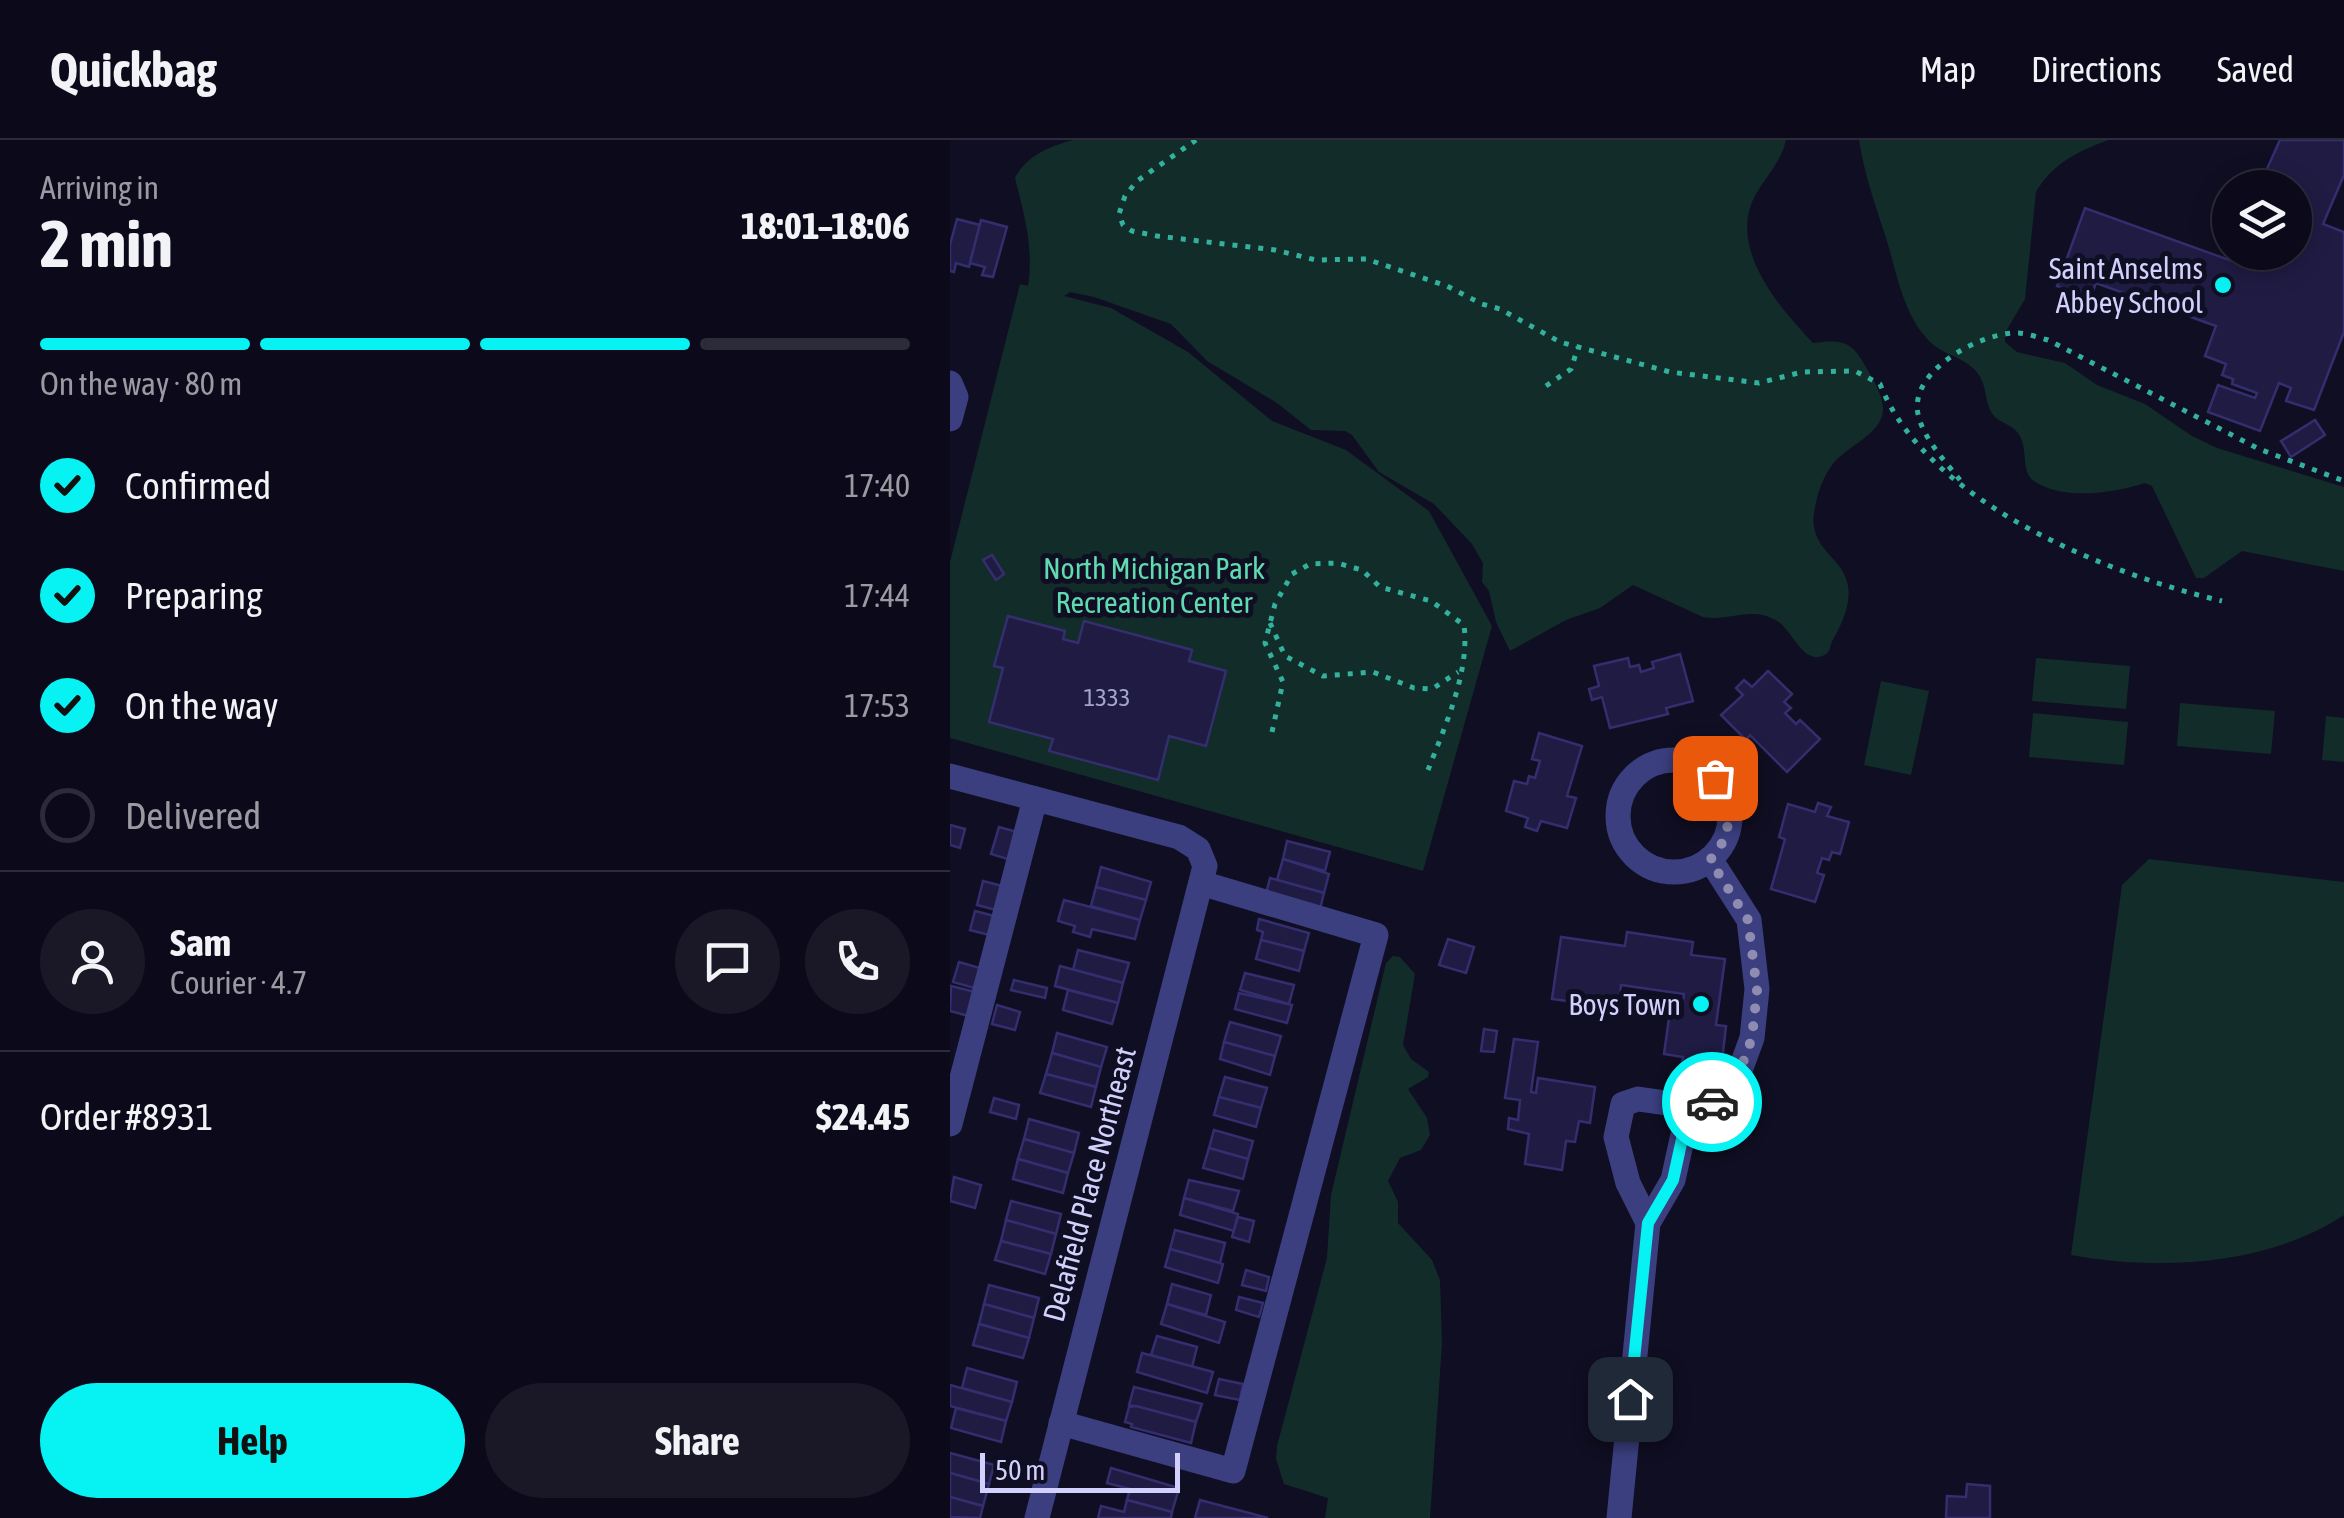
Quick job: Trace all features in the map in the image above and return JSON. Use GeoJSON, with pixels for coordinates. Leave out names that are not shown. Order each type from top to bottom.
{"type":"FeatureCollection","features":[{"type":"Feature","properties":{"kind":"street"},"geometry":{"type":"LineString","coordinates":[[950,383],[956,397],[950,420]]}},
{"type":"Feature","properties":{"kind":"street"},"geometry":{"type":"LineString","coordinates":[[1688,762],[1715,778],[1725,792],[1730,817],[1725,839],[1710,860],[1696,868],[1668,872],[1638,860],[1625,844],[1618,822],[1619,803],[1640,770],[1654,763],[1688,762]]}},
{"type":"Feature","properties":{"kind":"street"},"geometry":{"type":"LineString","coordinates":[[950,776],[1179,838],[1198,849],[1203,875],[1376,935],[1233,1471],[1061,1422]]}},
{"type":"Feature","properties":{"kind":"street"},"geometry":{"type":"LineString","coordinates":[[950,1124],[1035,799]]}},
{"type":"Feature","properties":{"kind":"street"},"geometry":{"type":"LineString","coordinates":[[1618,1518],[1648,1223],[1673,1180],[1686,1121],[1735,1084],[1752,1038],[1757,990],[1748,920],[1710,860]]}},
{"type":"Feature","properties":{"kind":"street","name":"Delafield Place Northeast"},"geometry":{"type":"LineString","coordinates":[[1037,1518],[1203,875]]}},
{"type":"Feature","properties":{"kind":"street"},"geometry":{"type":"LineString","coordinates":[[1648,1223],[1628,1183],[1616,1137],[1623,1104],[1638,1099],[1673,1104],[1686,1121]]}},
{"type":"Feature","properties":{"kind":"path"},"geometry":{"type":"LineString","coordinates":[[1196,140],[1137,181],[1124,196],[1119,214],[1123,225],[1132,232],[1275,250],[1316,260],[1366,259],[1447,286],[1560,342],[1670,372],[1759,383],[1802,372],[1855,370],[1880,384],[1886,400],[1921,452],[1998,510],[2093,560],[2187,595],[2222,602]]}},
{"type":"Feature","properties":{"kind":"path"},"geometry":{"type":"LineString","coordinates":[[1964,486],[1926,434],[1917,411],[1924,386],[1939,366],[1969,343],[2018,333],[2048,340],[2259,448],[2344,481]]}},
{"type":"Feature","properties":{"kind":"path"},"geometry":{"type":"LineString","coordinates":[[1546,386],[1571,369],[1578,347]]}},
{"type":"Feature","properties":{"kind":"path"},"geometry":{"type":"LineString","coordinates":[[1272,732],[1283,682],[1264,643],[1275,604],[1292,574],[1310,564],[1337,563],[1362,570],[1380,587],[1431,601],[1464,625],[1461,670],[1428,770]]}},
{"type":"Feature","properties":{"kind":"path"},"geometry":{"type":"LineString","coordinates":[[1270,623],[1285,656],[1323,676],[1373,672],[1414,688],[1432,689],[1461,670]]}},
{"type":"Feature","properties":{"kind":"green space","name":"North Michigan Park Recreation Center"},"geometry":{"type":"Polygon","coordinates":[[[1073,140],[1786,140],[1748,214],[1747,235],[1752,255],[1772,294],[1813,343],[1842,343],[1858,354],[1883,405],[1876,427],[1829,470],[1816,503],[1814,527],[1819,541],[1845,575],[1849,590],[1846,611],[1829,651],[1822,656],[1809,655],[1782,625],[1768,616],[1703,617],[1633,585],[1600,608],[1566,620],[1510,651],[1496,622],[1489,591],[1482,582],[1483,563],[1472,544],[1434,504],[1379,472],[1352,435],[1345,431],[1311,430],[1277,403],[1207,361],[1171,324],[1070,292],[1064,296],[1111,308],[1188,352],[1272,421],[1346,450],[1429,511],[1492,626],[1423,871],[950,738],[950,562],[1020,284],[1028,286],[1030,272],[1025,218],[1015,178],[1032,158],[1073,140]]]}},
{"type":"Feature","properties":{"kind":"green space"},"geometry":{"type":"Polygon","coordinates":[[[1859,140],[2108,140],[2067,160],[2050,173],[2036,192],[2025,299],[2005,333],[2005,342],[2017,352],[2065,363],[2097,385],[2145,404],[2217,448],[2344,487],[2344,571],[2242,551],[2204,578],[2196,578],[2152,486],[2145,483],[2119,490],[2074,493],[2034,481],[2027,472],[2021,439],[1994,416],[1978,374],[1929,341],[1909,312],[1859,140]]]}},
{"type":"Feature","properties":{"kind":"green space"},"geometry":{"type":"Polygon","coordinates":[[[2036,658],[2130,666],[2126,709],[2032,701],[2036,658]]]}},
{"type":"Feature","properties":{"kind":"green space"},"geometry":{"type":"Polygon","coordinates":[[[1881,681],[1929,691],[1911,775],[1864,765],[1881,681]]]}},
{"type":"Feature","properties":{"kind":"green space"},"geometry":{"type":"Polygon","coordinates":[[[2180,703],[2275,711],[2271,754],[2177,746],[2180,703]]]}},
{"type":"Feature","properties":{"kind":"green space"},"geometry":{"type":"Polygon","coordinates":[[[2033,713],[2128,722],[2124,765],[2029,757],[2033,713]]]}},
{"type":"Feature","properties":{"kind":"green space"},"geometry":{"type":"Polygon","coordinates":[[[2326,716],[2344,718],[2344,762],[2322,760],[2326,716]]]}},
{"type":"Feature","properties":{"kind":"green space"},"geometry":{"type":"Polygon","coordinates":[[[2149,859],[2344,882],[2344,1215],[2281,1245],[2212,1260],[2176,1263],[2071,1255],[2122,885],[2149,859]]]}},
{"type":"Feature","properties":{"kind":"green space"},"geometry":{"type":"Polygon","coordinates":[[[1393,956],[1400,957],[1415,974],[1403,1045],[1411,1059],[1429,1072],[1428,1077],[1408,1089],[1427,1118],[1430,1135],[1421,1150],[1400,1158],[1388,1181],[1398,1202],[1398,1223],[1432,1260],[1440,1280],[1442,1344],[1430,1518],[1325,1518],[1328,1498],[1284,1484],[1276,1459],[1277,1446],[1327,1258],[1331,1195],[1386,963],[1393,956]]]}},
{"type":"Feature","properties":{"kind":"building","name":"Saint Anselms Abbey School"},"geometry":{"type":"Polygon","coordinates":[[[2280,140],[2344,140],[2344,175],[2323,224],[2344,232],[2344,332],[2314,410],[2286,401],[2291,388],[2279,383],[2260,431],[2208,412],[2218,385],[2255,398],[2257,393],[2232,384],[2233,379],[2222,375],[2226,364],[2205,356],[2216,326],[2096,283],[2090,299],[2057,286],[2085,208],[2212,254],[2212,270],[2312,270],[2312,170],[2266,170],[2280,140]]]}},
{"type":"Feature","properties":{"kind":"building"},"geometry":{"type":"Polygon","coordinates":[[[957,219],[980,225],[969,267],[956,263],[954,272],[950,271],[950,245],[957,219]]]}},
{"type":"Feature","properties":{"kind":"building"},"geometry":{"type":"Polygon","coordinates":[[[981,220],[1007,227],[993,277],[982,275],[985,267],[970,263],[981,220]]]}},
{"type":"Feature","properties":{"kind":"building"},"geometry":{"type":"Polygon","coordinates":[[[2315,420],[2325,435],[2291,457],[2281,441],[2315,420]]]}},
{"type":"Feature","properties":{"kind":"building"},"geometry":{"type":"Polygon","coordinates":[[[992,555],[1004,574],[996,580],[983,560],[992,555]]]}},
{"type":"Feature","properties":{"kind":"building"},"geometry":{"type":"Polygon","coordinates":[[[1008,616],[1065,631],[1063,639],[1078,643],[1084,621],[1192,650],[1189,661],[1226,671],[1206,746],[1169,736],[1158,780],[1049,751],[1053,739],[989,722],[1003,668],[994,666],[1008,616]]]}},
{"type":"Feature","properties":{"kind":"building"},"geometry":{"type":"Polygon","coordinates":[[[1680,654],[1693,701],[1666,708],[1668,714],[1610,728],[1602,697],[1592,700],[1589,689],[1599,686],[1594,666],[1628,658],[1630,667],[1639,665],[1641,672],[1654,668],[1652,662],[1680,654]]]}},
{"type":"Feature","properties":{"kind":"building"},"geometry":{"type":"Polygon","coordinates":[[[1768,671],[1792,694],[1784,702],[1791,708],[1785,713],[1796,724],[1800,720],[1820,739],[1787,772],[1750,735],[1746,740],[1721,715],[1743,695],[1736,688],[1744,680],[1752,687],[1768,671]]]}},
{"type":"Feature","properties":{"kind":"building"},"geometry":{"type":"Polygon","coordinates":[[[1539,733],[1582,746],[1567,796],[1576,798],[1567,828],[1541,821],[1537,831],[1525,827],[1528,818],[1506,811],[1514,781],[1527,784],[1529,776],[1535,778],[1540,761],[1532,759],[1539,733]]]}},
{"type":"Feature","properties":{"kind":"building"},"geometry":{"type":"Polygon","coordinates":[[[1818,803],[1831,807],[1827,816],[1849,822],[1840,854],[1832,852],[1829,860],[1822,858],[1817,873],[1824,875],[1815,902],[1771,889],[1785,839],[1779,837],[1788,804],[1815,812],[1818,803]]]}},
{"type":"Feature","properties":{"kind":"building"},"geometry":{"type":"Polygon","coordinates":[[[950,825],[965,829],[960,848],[950,845],[950,825]]]}},
{"type":"Feature","properties":{"kind":"building"},"geometry":{"type":"Polygon","coordinates":[[[999,827],[1021,833],[1014,861],[991,854],[999,827]]]}},
{"type":"Feature","properties":{"kind":"building"},"geometry":{"type":"Polygon","coordinates":[[[1287,841],[1330,852],[1325,871],[1283,859],[1287,841]]]}},
{"type":"Feature","properties":{"kind":"building"},"geometry":{"type":"Polygon","coordinates":[[[1283,859],[1329,874],[1324,893],[1277,880],[1283,859]]]}},
{"type":"Feature","properties":{"kind":"building"},"geometry":{"type":"Polygon","coordinates":[[[1101,867],[1151,882],[1146,900],[1096,887],[1101,867]]]}},
{"type":"Feature","properties":{"kind":"building"},"geometry":{"type":"Polygon","coordinates":[[[1270,878],[1324,893],[1320,909],[1266,894],[1270,878]]]}},
{"type":"Feature","properties":{"kind":"building"},"geometry":{"type":"Polygon","coordinates":[[[983,881],[1006,887],[1000,911],[977,905],[983,881]]]}},
{"type":"Feature","properties":{"kind":"building"},"geometry":{"type":"Polygon","coordinates":[[[1096,887],[1146,900],[1140,920],[1091,906],[1096,887]]]}},
{"type":"Feature","properties":{"kind":"building"},"geometry":{"type":"Polygon","coordinates":[[[1064,900],[1140,920],[1135,939],[1092,929],[1090,937],[1073,932],[1075,926],[1058,921],[1064,900]]]}},
{"type":"Feature","properties":{"kind":"building"},"geometry":{"type":"Polygon","coordinates":[[[975,911],[998,917],[993,936],[970,930],[975,911]]]}},
{"type":"Feature","properties":{"kind":"building"},"geometry":{"type":"Polygon","coordinates":[[[1259,919],[1309,933],[1304,951],[1261,940],[1263,932],[1257,930],[1259,919]]]}},
{"type":"Feature","properties":{"kind":"building","name":"Boys Town"},"geometry":{"type":"Polygon","coordinates":[[[1627,932],[1693,942],[1691,955],[1725,959],[1716,1025],[1726,1026],[1722,1061],[1697,1058],[1695,1075],[1681,1073],[1683,1057],[1664,1054],[1669,1018],[1680,1019],[1684,994],[1621,985],[1618,1008],[1552,999],[1561,937],[1625,946],[1627,932]]]}},
{"type":"Feature","properties":{"kind":"building"},"geometry":{"type":"Polygon","coordinates":[[[1448,939],[1474,947],[1466,973],[1439,965],[1448,939]]]}},
{"type":"Feature","properties":{"kind":"building"},"geometry":{"type":"Polygon","coordinates":[[[1261,940],[1304,951],[1299,971],[1256,959],[1261,940]]]}},
{"type":"Feature","properties":{"kind":"building"},"geometry":{"type":"Polygon","coordinates":[[[1078,950],[1129,963],[1123,983],[1073,970],[1078,950]]]}},
{"type":"Feature","properties":{"kind":"building"},"geometry":{"type":"Polygon","coordinates":[[[959,962],[980,968],[974,988],[953,982],[959,962]]]}},
{"type":"Feature","properties":{"kind":"building"},"geometry":{"type":"Polygon","coordinates":[[[1060,966],[1123,983],[1118,1003],[1055,986],[1060,966]]]}},
{"type":"Feature","properties":{"kind":"building"},"geometry":{"type":"Polygon","coordinates":[[[1245,973],[1294,985],[1289,1004],[1240,990],[1245,973]]]}},
{"type":"Feature","properties":{"kind":"building"},"geometry":{"type":"Polygon","coordinates":[[[1014,980],[1047,988],[1045,998],[1011,990],[1014,980]]]}},
{"type":"Feature","properties":{"kind":"building"},"geometry":{"type":"Polygon","coordinates":[[[951,986],[979,993],[972,1017],[950,1011],[951,986]]]}},
{"type":"Feature","properties":{"kind":"building"},"geometry":{"type":"Polygon","coordinates":[[[1068,990],[1118,1003],[1112,1024],[1063,1010],[1068,990]]]}},
{"type":"Feature","properties":{"kind":"building"},"geometry":{"type":"Polygon","coordinates":[[[1239,993],[1292,1005],[1287,1023],[1235,1009],[1239,993]]]}},
{"type":"Feature","properties":{"kind":"building"},"geometry":{"type":"Polygon","coordinates":[[[997,1005],[1020,1012],[1015,1030],[992,1024],[997,1005]]]}},
{"type":"Feature","properties":{"kind":"building"},"geometry":{"type":"Polygon","coordinates":[[[1230,1022],[1281,1036],[1275,1056],[1224,1042],[1230,1022]]]}},
{"type":"Feature","properties":{"kind":"building"},"geometry":{"type":"Polygon","coordinates":[[[1484,1029],[1497,1031],[1494,1052],[1481,1051],[1484,1029]]]}},
{"type":"Feature","properties":{"kind":"building"},"geometry":{"type":"Polygon","coordinates":[[[1057,1033],[1107,1047],[1101,1067],[1052,1053],[1057,1033]]]}},
{"type":"Feature","properties":{"kind":"building","name":"Boys Town"},"geometry":{"type":"Polygon","coordinates":[[[1514,1039],[1538,1042],[1531,1092],[1536,1093],[1538,1078],[1595,1087],[1590,1123],[1579,1121],[1575,1142],[1566,1141],[1562,1170],[1525,1164],[1529,1134],[1508,1129],[1509,1118],[1518,1120],[1520,1100],[1505,1098],[1514,1039]]]}},
{"type":"Feature","properties":{"kind":"building"},"geometry":{"type":"Polygon","coordinates":[[[1224,1042],[1275,1056],[1270,1075],[1220,1059],[1224,1042]]]}},
{"type":"Feature","properties":{"kind":"building"},"geometry":{"type":"Polygon","coordinates":[[[1052,1053],[1101,1067],[1096,1087],[1046,1074],[1052,1053]]]}},
{"type":"Feature","properties":{"kind":"building"},"geometry":{"type":"Polygon","coordinates":[[[1046,1074],[1096,1087],[1091,1107],[1040,1093],[1046,1074]]]}},
{"type":"Feature","properties":{"kind":"building"},"geometry":{"type":"Polygon","coordinates":[[[1225,1077],[1267,1088],[1261,1108],[1219,1097],[1225,1077]]]}},
{"type":"Feature","properties":{"kind":"building"},"geometry":{"type":"Polygon","coordinates":[[[1219,1097],[1261,1108],[1256,1127],[1214,1115],[1219,1097]]]}},
{"type":"Feature","properties":{"kind":"building"},"geometry":{"type":"Polygon","coordinates":[[[994,1098],[1019,1105],[1016,1119],[990,1112],[994,1098]]]}},
{"type":"Feature","properties":{"kind":"building"},"geometry":{"type":"Polygon","coordinates":[[[1029,1119],[1079,1133],[1074,1153],[1024,1139],[1029,1119]]]}},
{"type":"Feature","properties":{"kind":"building"},"geometry":{"type":"Polygon","coordinates":[[[1214,1130],[1253,1141],[1248,1159],[1209,1148],[1214,1130]]]}},
{"type":"Feature","properties":{"kind":"building"},"geometry":{"type":"Polygon","coordinates":[[[1024,1139],[1074,1153],[1068,1173],[1018,1159],[1024,1139]]]}},
{"type":"Feature","properties":{"kind":"building"},"geometry":{"type":"Polygon","coordinates":[[[1209,1148],[1248,1159],[1243,1179],[1203,1168],[1209,1148]]]}},
{"type":"Feature","properties":{"kind":"building"},"geometry":{"type":"Polygon","coordinates":[[[1018,1159],[1068,1173],[1063,1193],[1013,1179],[1018,1159]]]}},
{"type":"Feature","properties":{"kind":"building"},"geometry":{"type":"Polygon","coordinates":[[[954,1177],[981,1185],[975,1208],[950,1201],[954,1177]]]}},
{"type":"Feature","properties":{"kind":"building"},"geometry":{"type":"Polygon","coordinates":[[[1189,1180],[1239,1191],[1233,1211],[1184,1198],[1189,1180]]]}},
{"type":"Feature","properties":{"kind":"building"},"geometry":{"type":"Polygon","coordinates":[[[1184,1198],[1238,1214],[1234,1231],[1180,1215],[1184,1198]]]}},
{"type":"Feature","properties":{"kind":"building"},"geometry":{"type":"Polygon","coordinates":[[[1011,1201],[1061,1214],[1056,1234],[1006,1220],[1011,1201]]]}},
{"type":"Feature","properties":{"kind":"building"},"geometry":{"type":"Polygon","coordinates":[[[1238,1217],[1254,1221],[1249,1242],[1232,1237],[1238,1217]]]}},
{"type":"Feature","properties":{"kind":"building"},"geometry":{"type":"Polygon","coordinates":[[[1006,1220],[1056,1234],[1051,1254],[1001,1241],[1006,1220]]]}},
{"type":"Feature","properties":{"kind":"building"},"geometry":{"type":"Polygon","coordinates":[[[1175,1230],[1225,1243],[1220,1263],[1170,1249],[1175,1230]]]}},
{"type":"Feature","properties":{"kind":"building"},"geometry":{"type":"Polygon","coordinates":[[[1001,1241],[1051,1254],[1045,1274],[995,1260],[1001,1241]]]}},
{"type":"Feature","properties":{"kind":"building"},"geometry":{"type":"Polygon","coordinates":[[[1170,1249],[1223,1264],[1218,1283],[1165,1267],[1170,1249]]]}},
{"type":"Feature","properties":{"kind":"building"},"geometry":{"type":"Polygon","coordinates":[[[1246,1270],[1269,1277],[1266,1291],[1242,1285],[1246,1270]]]}},
{"type":"Feature","properties":{"kind":"building"},"geometry":{"type":"Polygon","coordinates":[[[1172,1284],[1211,1295],[1206,1315],[1167,1304],[1172,1284]]]}},
{"type":"Feature","properties":{"kind":"building"},"geometry":{"type":"Polygon","coordinates":[[[989,1285],[1039,1298],[1034,1318],[984,1304],[989,1285]]]}},
{"type":"Feature","properties":{"kind":"building"},"geometry":{"type":"Polygon","coordinates":[[[1239,1297],[1263,1303],[1259,1317],[1236,1310],[1239,1297]]]}},
{"type":"Feature","properties":{"kind":"building"},"geometry":{"type":"Polygon","coordinates":[[[984,1304],[1034,1318],[1029,1338],[979,1324],[984,1304]]]}},
{"type":"Feature","properties":{"kind":"building"},"geometry":{"type":"Polygon","coordinates":[[[1167,1304],[1225,1322],[1219,1343],[1161,1324],[1167,1304]]]}},
{"type":"Feature","properties":{"kind":"building"},"geometry":{"type":"Polygon","coordinates":[[[979,1324],[1029,1338],[1023,1358],[973,1345],[979,1324]]]}},
{"type":"Feature","properties":{"kind":"building"},"geometry":{"type":"Polygon","coordinates":[[[1157,1336],[1197,1347],[1192,1367],[1151,1355],[1157,1336]]]}},
{"type":"Feature","properties":{"kind":"building"},"geometry":{"type":"Polygon","coordinates":[[[1142,1353],[1213,1372],[1207,1393],[1137,1372],[1142,1353]]]}},
{"type":"Feature","properties":{"kind":"building"},"geometry":{"type":"Polygon","coordinates":[[[967,1368],[1017,1382],[1012,1402],[962,1388],[967,1368]]]}},
{"type":"Feature","properties":{"kind":"building"},"geometry":{"type":"Polygon","coordinates":[[[1219,1379],[1243,1384],[1240,1400],[1215,1395],[1219,1379]]]}},
{"type":"Feature","properties":{"kind":"building"},"geometry":{"type":"Polygon","coordinates":[[[950,1385],[1012,1402],[1006,1421],[950,1406],[950,1385]]]}},
{"type":"Feature","properties":{"kind":"building"},"geometry":{"type":"Polygon","coordinates":[[[1134,1387],[1202,1404],[1196,1422],[1129,1405],[1134,1387]]]}},
{"type":"Feature","properties":{"kind":"building"},"geometry":{"type":"Polygon","coordinates":[[[1129,1407],[1196,1422],[1191,1443],[1131,1427],[1125,1422],[1129,1407]]]}},
{"type":"Feature","properties":{"kind":"building"},"geometry":{"type":"Polygon","coordinates":[[[956,1408],[1006,1421],[1001,1442],[951,1428],[956,1408]]]}},
{"type":"Feature","properties":{"kind":"building"},"geometry":{"type":"Polygon","coordinates":[[[950,1453],[994,1465],[989,1484],[950,1473],[950,1453]]]}},
{"type":"Feature","properties":{"kind":"building"},"geometry":{"type":"Polygon","coordinates":[[[1111,1468],[1179,1488],[1172,1512],[1127,1500],[1130,1489],[1107,1483],[1111,1468]]]}},
{"type":"Feature","properties":{"kind":"building"},"geometry":{"type":"Polygon","coordinates":[[[950,1473],[989,1484],[983,1506],[950,1497],[950,1473]]]}},
{"type":"Feature","properties":{"kind":"building"},"geometry":{"type":"Polygon","coordinates":[[[1967,1484],[1990,1486],[1990,1518],[1946,1518],[1947,1496],[1966,1497],[1967,1484]]]}},
{"type":"Feature","properties":{"kind":"building"},"geometry":{"type":"Polygon","coordinates":[[[950,1497],[983,1506],[980,1518],[950,1517],[950,1497]]]}},
{"type":"Feature","properties":{"kind":"building"},"geometry":{"type":"Polygon","coordinates":[[[1127,1500],[1172,1512],[1171,1518],[1098,1518],[1101,1506],[1124,1512],[1127,1500]]]}},
{"type":"Feature","properties":{"kind":"building"},"geometry":{"type":"Polygon","coordinates":[[[1200,1500],[1268,1518],[1195,1518],[1200,1500]]]}},
{"type":"Feature","properties":{"kind":"way so far"},"geometry":{"type":"LineString","coordinates":[[1712,1102],[1735,1084],[1752,1038],[1757,990],[1748,920],[1710,860],[1725,839],[1730,817],[1725,792],[1715,778]]}},
{"type":"Feature","properties":{"kind":"place","name":"Saint Anselms Abbey School"},"geometry":{"type":"Point","coordinates":[2223,285]}},
{"type":"Feature","properties":{"kind":"place","name":"Boys Town"},"geometry":{"type":"Point","coordinates":[1701,1004]}},
{"type":"Feature","properties":{"kind":"route"},"geometry":{"type":"LineString","coordinates":[[1630,1399],[1648,1223],[1673,1180],[1686,1121],[1712,1102]]}}]}
